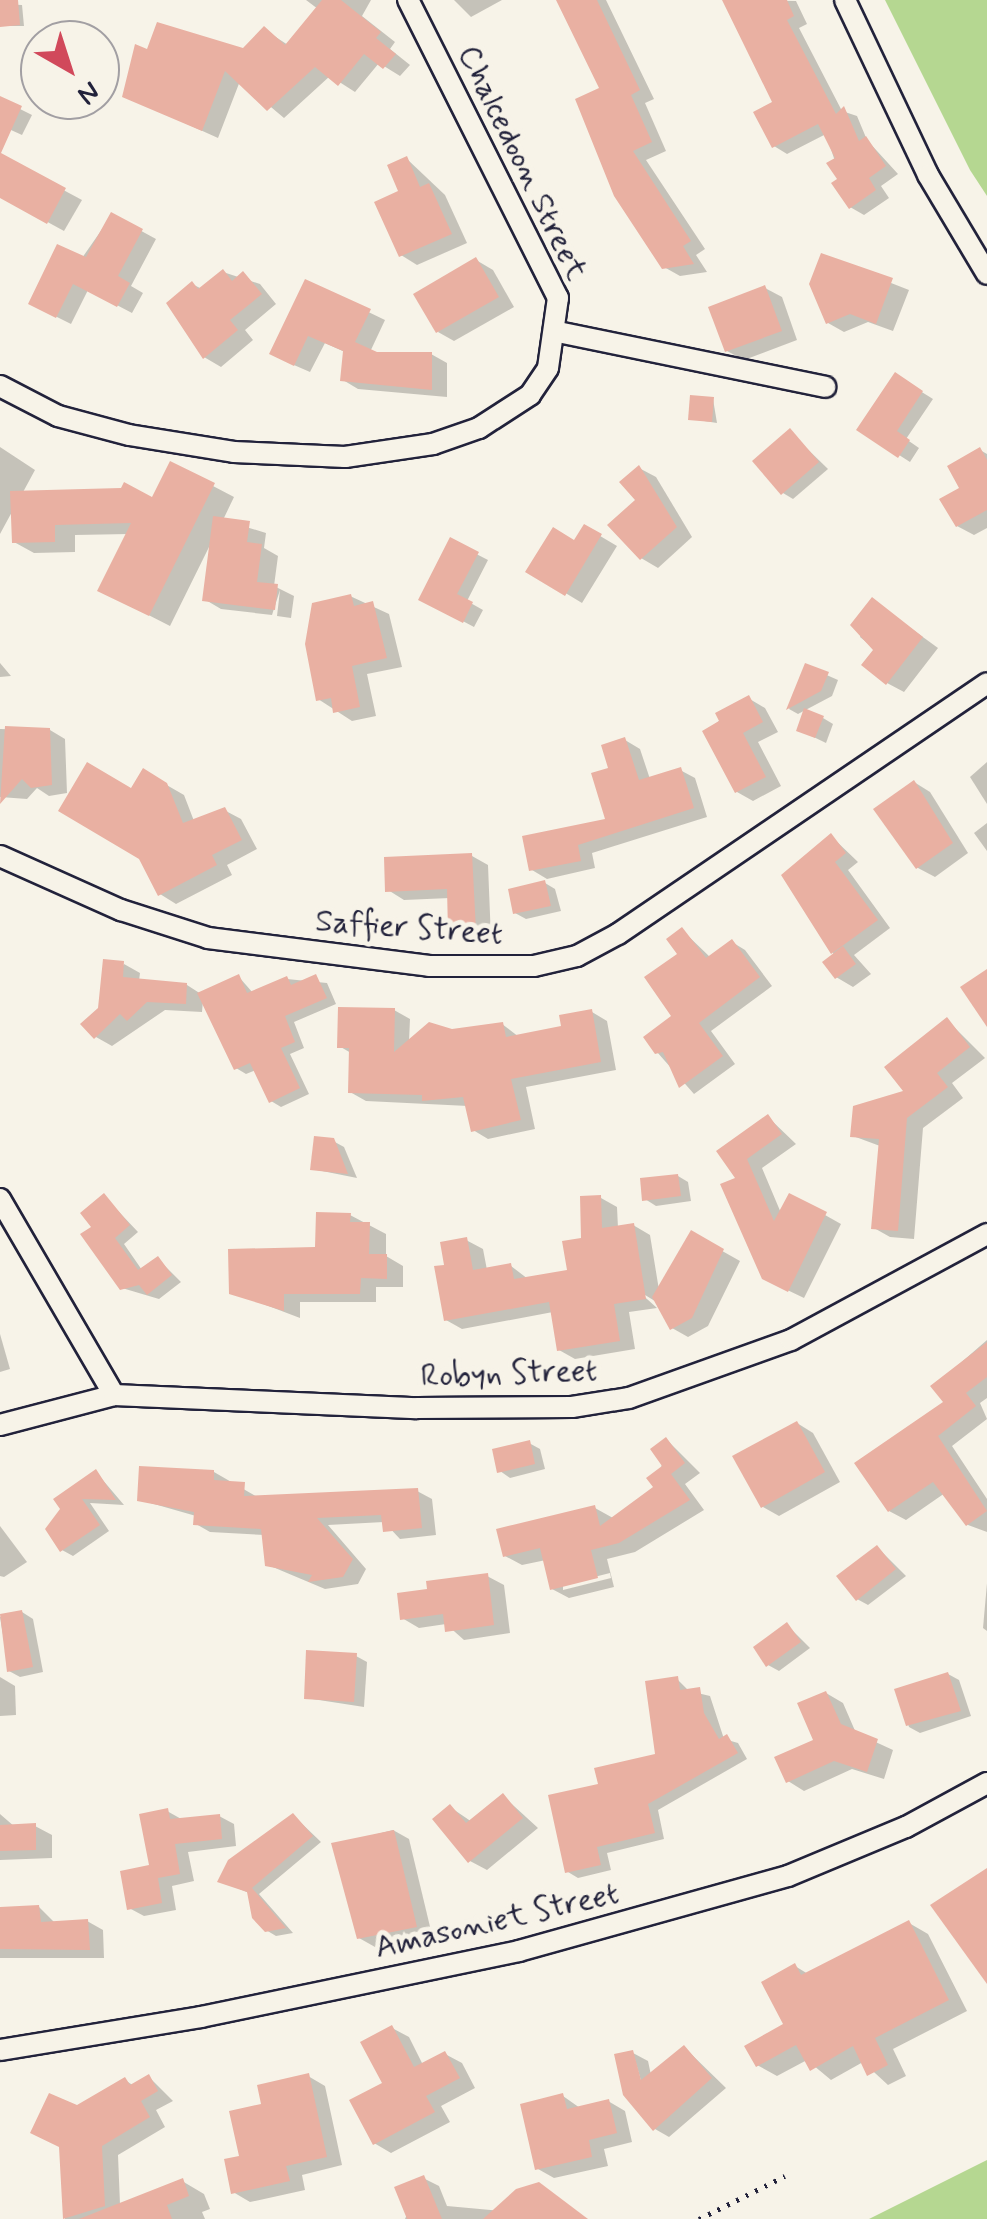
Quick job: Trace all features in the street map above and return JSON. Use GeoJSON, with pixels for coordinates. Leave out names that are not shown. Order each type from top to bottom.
{"type":"FeatureCollection","features":[{"type":"Feature","properties":{"kind":"street","name":"Chalcedoon Street"},"geometry":{"type":"LineString","coordinates":[[0,386],[58,416],[129,435],[234,452],[345,457],[432,444],[509,414],[548,368],[558,332],[550,274],[408,0]]}},
{"type":"Feature","properties":{"kind":"street"},"geometry":{"type":"LineString","coordinates":[[845,0],[928,175],[987,274]]}},
{"type":"Feature","properties":{"kind":"street"},"geometry":{"type":"LineString","coordinates":[[558,332],[825,386]]}},
{"type":"Feature","properties":{"kind":"street","name":"Saffier Street"},"geometry":{"type":"LineString","coordinates":[[0,856],[121,910],[208,938],[429,966],[534,966],[578,956],[618,934],[987,684]]}},
{"type":"Feature","properties":{"kind":"street"},"geometry":{"type":"LineString","coordinates":[[0,1199],[114,1395]]}},
{"type":"Feature","properties":{"kind":"street","name":"Robyn Street"},"geometry":{"type":"LineString","coordinates":[[0,1425],[114,1395],[417,1408],[572,1406],[628,1398],[791,1340],[987,1234]]}},
{"type":"Feature","properties":{"kind":"street","name":"Amasoniet Street"},"geometry":{"type":"LineString","coordinates":[[0,2050],[201,2017],[519,1951],[788,1876],[906,1827],[987,1783]]}},
{"type":"Feature","properties":{"kind":"path"},"geometry":{"type":"LineString","coordinates":[[699,2219],[785,2176]]}},
{"type":"Feature","properties":{"kind":"green space"},"geometry":{"type":"Polygon","coordinates":[[[885,0],[987,0],[987,196],[970,170],[885,0]]]}},
{"type":"Feature","properties":{"kind":"green space"},"geometry":{"type":"Polygon","coordinates":[[[987,2160],[987,2219],[869,2219],[987,2160]]]}},
{"type":"Feature","properties":{"kind":"building"},"geometry":{"type":"Polygon","coordinates":[[[0,0],[18,0],[20,25],[0,27],[0,0]]]}},
{"type":"Feature","properties":{"kind":"building"},"geometry":{"type":"Polygon","coordinates":[[[322,0],[341,0],[381,32],[376,38],[396,54],[383,69],[364,54],[338,86],[315,67],[267,111],[225,71],[202,131],[122,97],[135,44],[147,49],[157,22],[243,48],[264,26],[285,45],[322,0]]]}},
{"type":"Feature","properties":{"kind":"building"},"geometry":{"type":"Polygon","coordinates":[[[556,0],[597,0],[640,90],[631,95],[652,142],[633,151],[691,241],[683,246],[694,264],[662,269],[614,196],[575,99],[599,88],[556,0]]]}},
{"type":"Feature","properties":{"kind":"building"},"geometry":{"type":"Polygon","coordinates":[[[722,0],[787,0],[794,16],[787,20],[836,114],[844,106],[859,141],[866,136],[886,166],[869,178],[876,190],[849,209],[831,183],[837,179],[826,163],[835,158],[818,124],[772,148],[753,112],[772,102],[722,0]]]}},
{"type":"Feature","properties":{"kind":"building"},"geometry":{"type":"Polygon","coordinates":[[[0,96],[20,105],[1,153],[66,188],[47,224],[0,198],[0,96]]]}},
{"type":"Feature","properties":{"kind":"building"},"geometry":{"type":"Polygon","coordinates":[[[407,156],[420,187],[429,183],[452,234],[399,257],[374,202],[398,191],[387,165],[407,156]]]}},
{"type":"Feature","properties":{"kind":"building"},"geometry":{"type":"Polygon","coordinates":[[[111,212],[143,229],[118,276],[130,283],[117,307],[73,284],[56,318],[28,304],[57,244],[86,257],[111,212]]]}},
{"type":"Feature","properties":{"kind":"building"},"geometry":{"type":"Polygon","coordinates":[[[821,253],[893,278],[876,324],[850,314],[826,324],[809,284],[821,253]]]}},
{"type":"Feature","properties":{"kind":"building"},"geometry":{"type":"Polygon","coordinates":[[[476,257],[499,297],[436,333],[413,294],[476,257]]]}},
{"type":"Feature","properties":{"kind":"building"},"geometry":{"type":"Polygon","coordinates":[[[223,269],[232,281],[243,271],[262,294],[230,320],[238,330],[203,359],[166,303],[192,281],[198,289],[223,269]]]}},
{"type":"Feature","properties":{"kind":"building"},"geometry":{"type":"Polygon","coordinates":[[[305,279],[371,309],[355,342],[377,352],[432,352],[432,390],[340,381],[343,351],[308,336],[294,366],[269,354],[305,279]]]}},
{"type":"Feature","properties":{"kind":"building"},"geometry":{"type":"Polygon","coordinates":[[[765,285],[782,331],[725,352],[708,307],[765,285]]]}},
{"type":"Feature","properties":{"kind":"building"},"geometry":{"type":"Polygon","coordinates":[[[895,372],[923,391],[897,431],[910,440],[898,458],[856,430],[895,372]]]}},
{"type":"Feature","properties":{"kind":"building"},"geometry":{"type":"Polygon","coordinates":[[[690,395],[714,397],[712,422],[688,420],[690,395]]]}},
{"type":"Feature","properties":{"kind":"building"},"geometry":{"type":"Polygon","coordinates":[[[790,428],[819,462],[781,495],[752,461],[790,428]]]}},
{"type":"Feature","properties":{"kind":"building"},"geometry":{"type":"Polygon","coordinates":[[[980,447],[987,460],[987,510],[956,527],[939,499],[959,488],[947,466],[980,447]]]}},
{"type":"Feature","properties":{"kind":"building"},"geometry":{"type":"Polygon","coordinates":[[[170,461],[215,483],[149,616],[97,591],[131,523],[55,525],[55,542],[12,543],[10,491],[121,488],[124,482],[152,497],[170,461]]]}},
{"type":"Feature","properties":{"kind":"building"},"geometry":{"type":"Polygon","coordinates":[[[639,465],[677,527],[640,560],[607,525],[635,500],[619,482],[639,465]]]}},
{"type":"Feature","properties":{"kind":"building"},"geometry":{"type":"Polygon","coordinates":[[[213,516],[250,521],[247,542],[262,544],[257,582],[278,584],[275,610],[202,601],[213,516]]]}},
{"type":"Feature","properties":{"kind":"building"},"geometry":{"type":"Polygon","coordinates":[[[584,524],[602,534],[565,596],[525,572],[553,527],[574,540],[584,524]]]}},
{"type":"Feature","properties":{"kind":"building"},"geometry":{"type":"Polygon","coordinates":[[[450,537],[479,552],[457,594],[473,602],[463,623],[418,600],[450,537]]]}},
{"type":"Feature","properties":{"kind":"building"},"geometry":{"type":"Polygon","coordinates":[[[351,594],[354,606],[373,601],[387,658],[352,666],[360,707],[333,713],[331,698],[316,701],[305,644],[312,603],[351,594]]]}},
{"type":"Feature","properties":{"kind":"building"},"geometry":{"type":"Polygon","coordinates":[[[872,597],[923,637],[886,685],[861,665],[873,650],[850,625],[872,597]]]}},
{"type":"Feature","properties":{"kind":"building"},"geometry":{"type":"Polygon","coordinates":[[[805,663],[829,672],[821,691],[786,710],[805,663]]]}},
{"type":"Feature","properties":{"kind":"building"},"geometry":{"type":"Polygon","coordinates":[[[749,695],[763,722],[743,733],[766,777],[735,793],[702,731],[719,721],[715,713],[749,695]]]}},
{"type":"Feature","properties":{"kind":"building"},"geometry":{"type":"Polygon","coordinates":[[[804,708],[824,716],[815,738],[796,731],[804,708]]]}},
{"type":"Feature","properties":{"kind":"building"},"geometry":{"type":"Polygon","coordinates":[[[5,726],[50,728],[52,785],[31,788],[22,779],[0,804],[5,726]]]}},
{"type":"Feature","properties":{"kind":"building"},"geometry":{"type":"Polygon","coordinates":[[[625,737],[639,780],[681,767],[694,808],[578,845],[581,861],[529,871],[522,836],[605,819],[591,773],[608,768],[601,745],[625,737]]]}},
{"type":"Feature","properties":{"kind":"building"},"geometry":{"type":"Polygon","coordinates":[[[87,762],[131,788],[143,768],[167,783],[183,823],[225,807],[242,840],[212,855],[217,865],[158,896],[139,859],[58,811],[87,762]]]}},
{"type":"Feature","properties":{"kind":"building"},"geometry":{"type":"Polygon","coordinates":[[[914,780],[953,843],[916,869],[873,809],[914,780]]]}},
{"type":"Feature","properties":{"kind":"building"},"geometry":{"type":"Polygon","coordinates":[[[831,833],[846,853],[835,862],[878,920],[831,954],[781,875],[831,833]]]}},
{"type":"Feature","properties":{"kind":"building"},"geometry":{"type":"Polygon","coordinates":[[[472,853],[476,931],[448,932],[447,889],[385,892],[384,857],[472,853]]]}},
{"type":"Feature","properties":{"kind":"building"},"geometry":{"type":"Polygon","coordinates":[[[545,880],[551,906],[513,914],[508,889],[545,880]]]}},
{"type":"Feature","properties":{"kind":"building"},"geometry":{"type":"Polygon","coordinates":[[[682,927],[706,958],[732,939],[760,977],[699,1023],[723,1056],[679,1088],[663,1052],[655,1054],[643,1037],[671,1016],[644,977],[677,954],[666,939],[682,927]]]}},
{"type":"Feature","properties":{"kind":"building"},"geometry":{"type":"Polygon","coordinates":[[[843,946],[856,964],[835,979],[822,962],[843,946]]]}},
{"type":"Feature","properties":{"kind":"building"},"geometry":{"type":"Polygon","coordinates":[[[103,959],[124,961],[123,977],[187,983],[186,1004],[147,1002],[127,1021],[120,1014],[94,1039],[80,1024],[98,1008],[103,959]]]}},
{"type":"Feature","properties":{"kind":"building"},"geometry":{"type":"Polygon","coordinates":[[[987,969],[987,1027],[960,987],[987,969]]]}},
{"type":"Feature","properties":{"kind":"building"},"geometry":{"type":"Polygon","coordinates":[[[239,974],[247,993],[287,976],[291,985],[316,974],[327,998],[285,1016],[295,1042],[281,1048],[300,1088],[269,1103],[250,1063],[234,1070],[197,993],[239,974]]]}},
{"type":"Feature","properties":{"kind":"building"},"geometry":{"type":"Polygon","coordinates":[[[338,1007],[395,1008],[394,1052],[429,1022],[452,1029],[503,1022],[506,1037],[561,1026],[559,1015],[592,1009],[601,1062],[511,1079],[521,1120],[471,1132],[463,1097],[422,1101],[422,1095],[348,1093],[349,1048],[337,1048],[338,1007]]]}},
{"type":"Feature","properties":{"kind":"building"},"geometry":{"type":"Polygon","coordinates":[[[947,1017],[970,1047],[937,1073],[948,1087],[907,1118],[898,1231],[871,1229],[879,1139],[850,1137],[853,1106],[903,1091],[884,1067],[947,1017]]]}},
{"type":"Feature","properties":{"kind":"building"},"geometry":{"type":"Polygon","coordinates":[[[768,1114],[782,1134],[747,1159],[774,1221],[789,1193],[827,1212],[788,1292],[762,1279],[720,1184],[735,1178],[716,1151],[768,1114]]]}},
{"type":"Feature","properties":{"kind":"building"},"geometry":{"type":"Polygon","coordinates":[[[314,1136],[334,1138],[348,1174],[310,1170],[314,1136]]]}},
{"type":"Feature","properties":{"kind":"building"},"geometry":{"type":"Polygon","coordinates":[[[678,1174],[681,1196],[642,1201],[640,1178],[678,1174]]]}},
{"type":"Feature","properties":{"kind":"building"},"geometry":{"type":"Polygon","coordinates":[[[104,1193],[130,1225],[115,1238],[138,1270],[158,1256],[172,1275],[147,1295],[139,1285],[120,1290],[80,1234],[91,1227],[80,1213],[104,1193]]]}},
{"type":"Feature","properties":{"kind":"building"},"geometry":{"type":"Polygon","coordinates":[[[601,1195],[602,1228],[634,1223],[646,1299],[614,1304],[620,1341],[557,1351],[549,1302],[444,1321],[434,1266],[444,1265],[440,1242],[467,1237],[473,1270],[511,1263],[514,1279],[567,1270],[562,1241],[581,1238],[580,1196],[601,1195]]]}},
{"type":"Feature","properties":{"kind":"building"},"geometry":{"type":"Polygon","coordinates":[[[316,1212],[351,1213],[350,1222],[370,1222],[369,1254],[387,1254],[387,1279],[361,1278],[360,1294],[284,1294],[284,1311],[229,1294],[228,1249],[315,1247],[316,1212]]]}},
{"type":"Feature","properties":{"kind":"building"},"geometry":{"type":"Polygon","coordinates":[[[691,1230],[724,1249],[692,1318],[670,1330],[652,1297],[691,1230]]]}},
{"type":"Feature","properties":{"kind":"building"},"geometry":{"type":"Polygon","coordinates":[[[987,1342],[987,1377],[966,1393],[976,1406],[938,1436],[987,1511],[966,1526],[933,1482],[888,1512],[854,1463],[943,1402],[930,1386],[987,1342]]]}},
{"type":"Feature","properties":{"kind":"building"},"geometry":{"type":"Polygon","coordinates":[[[797,1421],[825,1472],[761,1508],[732,1456],[797,1421]]]}},
{"type":"Feature","properties":{"kind":"building"},"geometry":{"type":"Polygon","coordinates":[[[666,1437],[685,1463],[671,1474],[690,1500],[619,1543],[591,1550],[598,1578],[550,1590],[540,1548],[503,1557],[496,1529],[595,1505],[600,1526],[653,1487],[646,1478],[662,1466],[650,1449],[666,1437]]]}},
{"type":"Feature","properties":{"kind":"building"},"geometry":{"type":"Polygon","coordinates":[[[530,1440],[535,1464],[497,1473],[492,1449],[530,1440]]]}},
{"type":"Feature","properties":{"kind":"building"},"geometry":{"type":"Polygon","coordinates":[[[139,1466],[214,1470],[214,1480],[245,1482],[244,1496],[418,1488],[422,1528],[383,1532],[381,1515],[317,1518],[353,1559],[343,1577],[308,1582],[312,1575],[265,1566],[261,1529],[193,1525],[194,1512],[137,1501],[139,1466]]]}},
{"type":"Feature","properties":{"kind":"building"},"geometry":{"type":"Polygon","coordinates":[[[96,1469],[116,1500],[82,1499],[100,1525],[60,1552],[45,1529],[60,1509],[53,1499],[96,1469]]]}},
{"type":"Feature","properties":{"kind":"building"},"geometry":{"type":"Polygon","coordinates":[[[877,1545],[896,1569],[856,1601],[836,1576],[877,1545]]]}},
{"type":"Feature","properties":{"kind":"building"},"geometry":{"type":"Polygon","coordinates":[[[488,1573],[494,1625],[445,1632],[443,1614],[400,1620],[397,1593],[427,1589],[426,1581],[488,1573]]]}},
{"type":"Feature","properties":{"kind":"building"},"geometry":{"type":"Polygon","coordinates":[[[22,1610],[33,1667],[7,1672],[0,1614],[22,1610]]]}},
{"type":"Feature","properties":{"kind":"building"},"geometry":{"type":"Polygon","coordinates":[[[787,1622],[801,1642],[766,1667],[753,1647],[787,1622]]]}},
{"type":"Feature","properties":{"kind":"building"},"geometry":{"type":"Polygon","coordinates":[[[306,1650],[357,1653],[354,1702],[304,1699],[306,1650]]]}},
{"type":"Feature","properties":{"kind":"building"},"geometry":{"type":"Polygon","coordinates":[[[948,1672],[961,1711],[906,1726],[894,1689],[948,1672]]]}},
{"type":"Feature","properties":{"kind":"building"},"geometry":{"type":"Polygon","coordinates":[[[678,1676],[680,1690],[700,1687],[704,1713],[719,1739],[727,1734],[738,1753],[648,1804],[655,1833],[597,1847],[601,1865],[565,1873],[548,1795],[598,1784],[594,1768],[655,1754],[645,1681],[678,1676]]]}},
{"type":"Feature","properties":{"kind":"building"},"geometry":{"type":"Polygon","coordinates":[[[826,1691],[841,1724],[878,1739],[867,1772],[834,1761],[786,1783],[774,1757],[813,1740],[797,1703],[826,1691]]]}},
{"type":"Feature","properties":{"kind":"building"},"geometry":{"type":"Polygon","coordinates":[[[503,1793],[523,1818],[468,1863],[432,1819],[450,1804],[466,1823],[503,1793]]]}},
{"type":"Feature","properties":{"kind":"building"},"geometry":{"type":"Polygon","coordinates":[[[168,1808],[170,1819],[220,1814],[222,1839],[175,1844],[180,1874],[158,1878],[162,1903],[127,1910],[120,1871],[149,1865],[139,1814],[168,1808]]]}},
{"type":"Feature","properties":{"kind":"building"},"geometry":{"type":"Polygon","coordinates":[[[293,1813],[313,1836],[252,1888],[286,1928],[265,1932],[252,1918],[247,1892],[217,1882],[228,1860],[293,1813]]]}},
{"type":"Feature","properties":{"kind":"building"},"geometry":{"type":"Polygon","coordinates":[[[36,1823],[36,1850],[0,1851],[0,1825],[36,1823]]]}},
{"type":"Feature","properties":{"kind":"building"},"geometry":{"type":"Polygon","coordinates":[[[394,1830],[417,1927],[357,1939],[331,1843],[394,1830]]]}},
{"type":"Feature","properties":{"kind":"building"},"geometry":{"type":"Polygon","coordinates":[[[987,1868],[987,1984],[930,1905],[987,1868]]]}},
{"type":"Feature","properties":{"kind":"building"},"geometry":{"type":"Polygon","coordinates":[[[39,1905],[41,1922],[88,1919],[90,1950],[0,1949],[0,1907],[39,1905]]]}},
{"type":"Feature","properties":{"kind":"building"},"geometry":{"type":"Polygon","coordinates":[[[909,1920],[949,2000],[875,2038],[888,2065],[867,2076],[853,2046],[810,2071],[796,2045],[756,2067],[744,2046],[783,2024],[761,1982],[795,1963],[801,1975],[909,1920]]]}},
{"type":"Feature","properties":{"kind":"building"},"geometry":{"type":"Polygon","coordinates":[[[392,2025],[414,2067],[445,2051],[460,2078],[426,2096],[435,2112],[373,2145],[349,2100],[382,2083],[360,2042],[392,2025]]]}},
{"type":"Feature","properties":{"kind":"building"},"geometry":{"type":"Polygon","coordinates":[[[684,2045],[712,2078],[653,2131],[623,2095],[614,2054],[633,2050],[641,2080],[684,2045]]]}},
{"type":"Feature","properties":{"kind":"building"},"geometry":{"type":"Polygon","coordinates":[[[309,2073],[327,2157],[286,2166],[290,2181],[231,2194],[224,2159],[239,2156],[229,2111],[261,2104],[257,2085],[309,2073]]]}},
{"type":"Feature","properties":{"kind":"building"},"geometry":{"type":"Polygon","coordinates":[[[149,2074],[158,2091],[141,2101],[150,2117],[102,2146],[105,2206],[63,2219],[59,2147],[30,2133],[49,2093],[77,2105],[125,2077],[130,2085],[149,2074]]]}},
{"type":"Feature","properties":{"kind":"building"},"geometry":{"type":"Polygon","coordinates":[[[563,2093],[567,2109],[609,2099],[617,2133],[589,2140],[592,2157],[535,2170],[520,2104],[563,2093]]]}},
{"type":"Feature","properties":{"kind":"building"},"geometry":{"type":"Polygon","coordinates":[[[424,2175],[442,2219],[407,2219],[394,2187],[424,2175]]]}},
{"type":"Feature","properties":{"kind":"building"},"geometry":{"type":"Polygon","coordinates":[[[183,2178],[189,2196],[167,2205],[172,2219],[79,2219],[183,2178]]]}},
{"type":"Feature","properties":{"kind":"building"},"geometry":{"type":"Polygon","coordinates":[[[539,2182],[588,2219],[483,2219],[516,2189],[539,2182]]]}}]}
